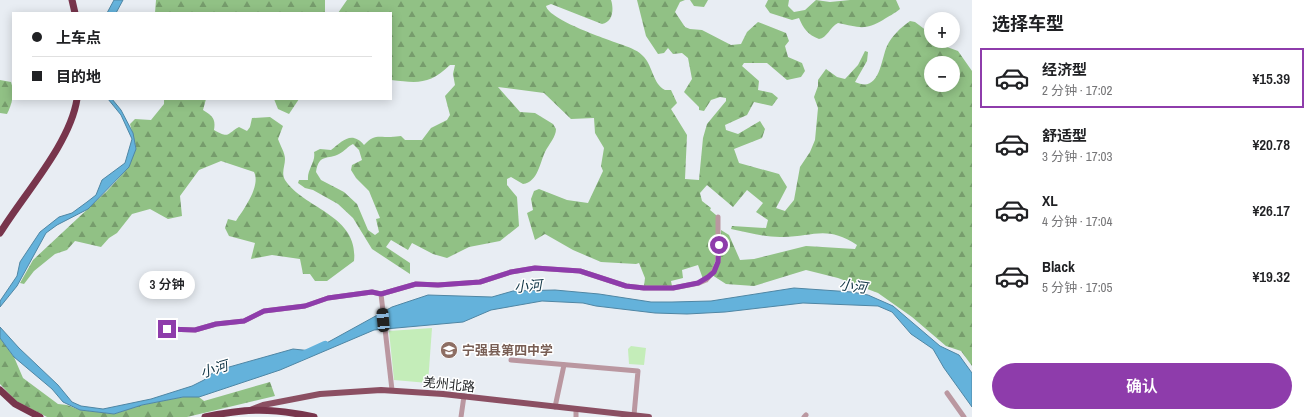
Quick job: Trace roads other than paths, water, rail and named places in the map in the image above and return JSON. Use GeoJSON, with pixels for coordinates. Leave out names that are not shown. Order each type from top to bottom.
{"type":"FeatureCollection","features":[{"type":"Feature","properties":{"kind":"highway"},"geometry":{"type":"LineString","coordinates":[[72,0],[75,12]]}},
{"type":"Feature","properties":{"kind":"highway"},"geometry":{"type":"LineString","coordinates":[[1,230],[64,136],[71,121],[77,100]]}},
{"type":"Feature","properties":{"kind":"highway"},"geometry":{"type":"LineString","coordinates":[[0,390],[15,404],[40,417]]}},
{"type":"Feature","properties":{"kind":"highway"},"geometry":{"type":"LineString","coordinates":[[205,417],[249,410],[277,410],[314,417]]}},
{"type":"Feature","properties":{"kind":"main road","name":"羌州北路"},"geometry":{"type":"LineString","coordinates":[[249,410],[263,405],[320,394],[392,390],[464,396],[649,417]]}},
{"type":"Feature","properties":{"kind":"street"},"geometry":{"type":"LineString","coordinates":[[167,329],[195,330],[216,324],[244,321],[264,311],[305,306],[328,298],[372,292],[381,296],[416,284],[438,285],[480,282],[511,272],[535,268],[580,271],[626,286],[644,288],[673,288],[698,283],[706,280],[714,272],[718,262],[718,217]]}},
{"type":"Feature","properties":{"kind":"street"},"geometry":{"type":"LineString","coordinates":[[381,296],[392,390]]}},
{"type":"Feature","properties":{"kind":"street"},"geometry":{"type":"LineString","coordinates":[[511,360],[638,371],[634,415]]}},
{"type":"Feature","properties":{"kind":"street"},"geometry":{"type":"LineString","coordinates":[[555,407],[564,365]]}},
{"type":"Feature","properties":{"kind":"street"},"geometry":{"type":"LineString","coordinates":[[947,393],[964,417]]}},
{"type":"Feature","properties":{"kind":"street"},"geometry":{"type":"LineString","coordinates":[[461,417],[464,396]]}},
{"type":"Feature","properties":{"kind":"street"},"geometry":{"type":"LineString","coordinates":[[576,409],[576,417]]}},
{"type":"Feature","properties":{"kind":"water"},"geometry":{"type":"Polygon","coordinates":[[[114,0],[123,0],[117,12],[108,12],[114,0]]]}},
{"type":"Feature","properties":{"kind":"water"},"geometry":{"type":"Polygon","coordinates":[[[109,100],[113,100],[121,110],[133,133],[136,149],[129,167],[88,209],[57,225],[46,233],[17,286],[0,307],[0,301],[17,276],[20,262],[40,232],[59,217],[72,213],[96,195],[102,180],[125,163],[132,139],[121,115],[109,100]]]}},
{"type":"Feature","properties":{"kind":"water"},"geometry":{"type":"Polygon","coordinates":[[[794,288],[852,292],[868,295],[893,306],[940,346],[959,355],[972,373],[972,407],[944,368],[933,349],[911,334],[892,312],[878,306],[803,303],[725,312],[687,314],[655,313],[583,303],[542,301],[491,310],[463,322],[374,330],[280,370],[199,397],[183,397],[142,405],[114,414],[80,410],[63,402],[52,389],[14,357],[0,338],[0,327],[19,348],[58,385],[72,402],[81,406],[103,409],[151,399],[192,386],[204,380],[215,371],[293,349],[312,351],[392,307],[428,295],[492,297],[513,291],[555,290],[599,294],[651,302],[672,302],[711,301],[794,288]]]}},
{"type":"Feature","properties":{"kind":"waterway","name":"小河"},"geometry":{"type":"LineString","coordinates":[[301,356],[325,345]]}},
{"type":"Feature","properties":{"kind":"place","name":"宁强县第四中学"},"geometry":{"type":"Point","coordinates":[449,350]}}]}
